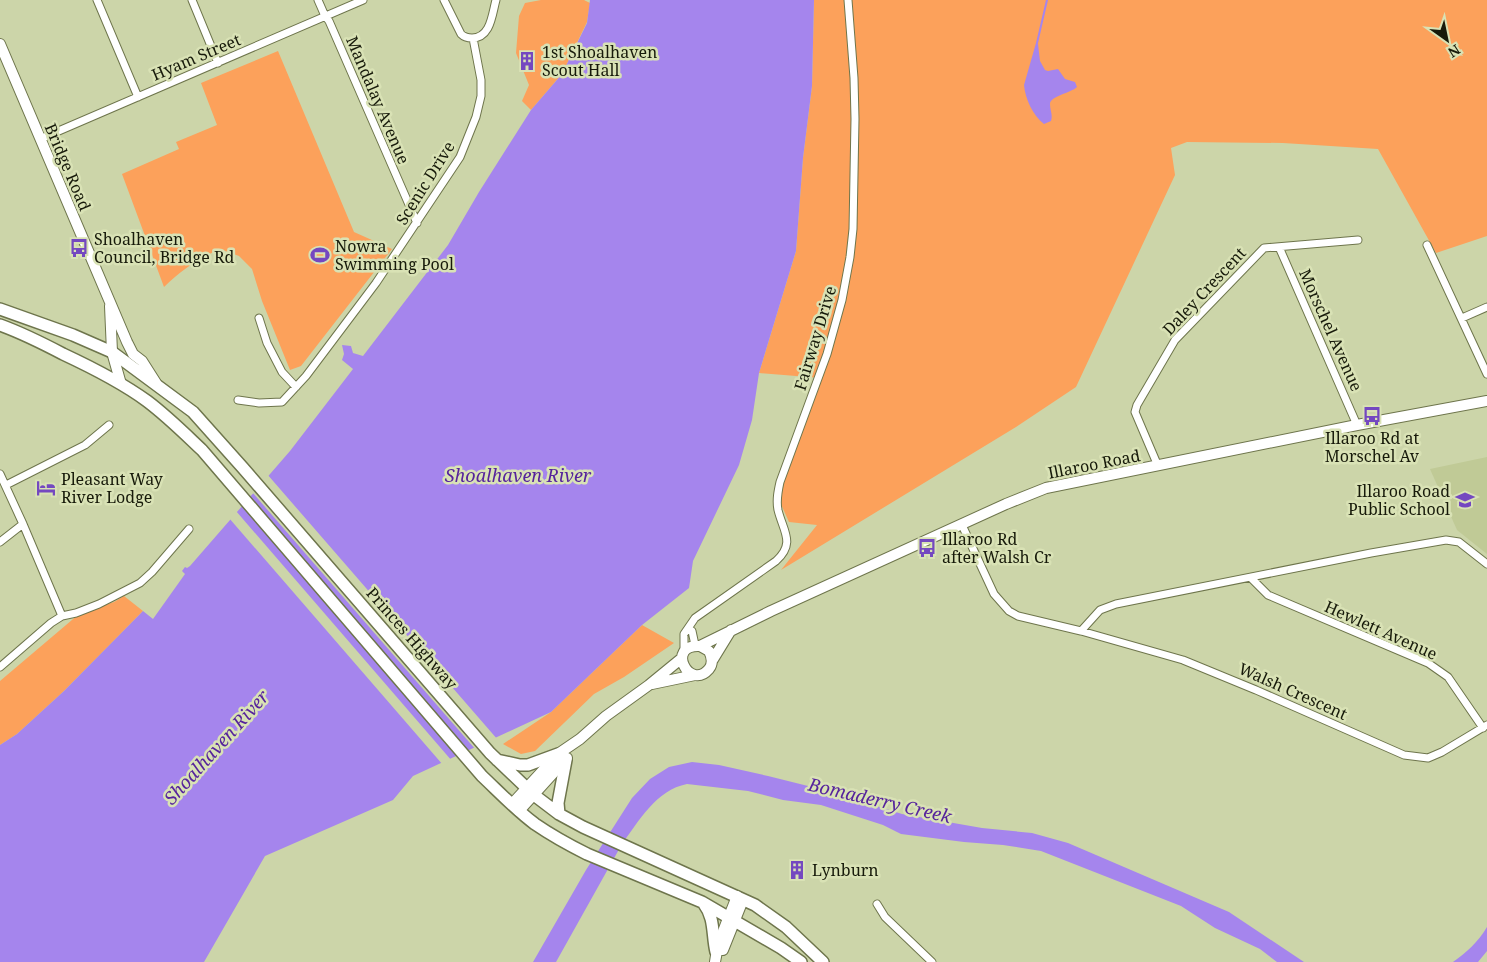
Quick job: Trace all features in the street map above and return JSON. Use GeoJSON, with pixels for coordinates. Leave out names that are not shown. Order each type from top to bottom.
{"type":"FeatureCollection","features":[{"type":"Feature","properties":{"kind":"highway","name":"Princes Highway"},"geometry":{"type":"LineString","coordinates":[[0,309],[94,343],[112,352],[193,412],[493,756],[530,791],[559,814],[755,905],[786,927],[823,962]]}},
{"type":"Feature","properties":{"kind":"highway"},"geometry":{"type":"LineString","coordinates":[[0,325],[96,369],[148,402],[178,427],[202,450],[482,776],[515,808],[569,845],[627,872],[702,902],[781,948],[801,962]]}},
{"type":"Feature","properties":{"kind":"highway"},"geometry":{"type":"LineString","coordinates":[[493,756],[520,765],[562,757],[558,803],[559,814]]}},
{"type":"Feature","properties":{"kind":"highway"},"geometry":{"type":"LineString","coordinates":[[702,902],[709,911],[713,927],[712,938],[716,959]]}},
{"type":"Feature","properties":{"kind":"main road","name":"Bridge Road"},"geometry":{"type":"LineString","coordinates":[[1,52],[133,354],[142,361],[157,386]]}},
{"type":"Feature","properties":{"kind":"main road","name":"Bridge Road"},"geometry":{"type":"LineString","coordinates":[[110,301],[112,352],[122,384]]}},
{"type":"Feature","properties":{"kind":"main road","name":"Illaroo Road"},"geometry":{"type":"LineString","coordinates":[[515,808],[580,738],[606,716],[649,685],[683,656],[690,647],[698,646],[731,629],[1019,498],[1046,488],[1357,425],[1487,401]]}},
{"type":"Feature","properties":{"kind":"main road","name":"Illaroo Road"},"geometry":{"type":"LineString","coordinates":[[649,685],[704,673],[708,670],[731,629]]}},
{"type":"Feature","properties":{"kind":"main road"},"geometry":{"type":"LineString","coordinates":[[698,646],[709,651],[712,661]]}},
{"type":"Feature","properties":{"kind":"main road"},"geometry":{"type":"LineString","coordinates":[[683,656],[682,663],[687,671],[695,675]]}},
{"type":"Feature","properties":{"kind":"main road"},"geometry":{"type":"LineString","coordinates":[[716,959],[740,898]]}},
{"type":"Feature","properties":{"kind":"street"},"geometry":{"type":"LineString","coordinates":[[97,0],[138,97]]}},
{"type":"Feature","properties":{"kind":"street"},"geometry":{"type":"LineString","coordinates":[[192,0],[218,63]]}},
{"type":"Feature","properties":{"kind":"street","name":"Mandalay Avenue"},"geometry":{"type":"LineString","coordinates":[[318,0],[329,21],[416,223]]}},
{"type":"Feature","properties":{"kind":"street","name":"Hyam Street"},"geometry":{"type":"LineString","coordinates":[[40,139],[363,0]]}},
{"type":"Feature","properties":{"kind":"street"},"geometry":{"type":"LineString","coordinates":[[444,0],[461,34],[473,38],[486,32],[496,0]]}},
{"type":"Feature","properties":{"kind":"street","name":"Fairway Drive"},"geometry":{"type":"LineString","coordinates":[[688,629],[696,618],[709,607],[776,561],[787,546],[786,533],[778,510],[777,494],[827,354],[842,300],[850,257],[853,229],[855,119],[848,0]]}},
{"type":"Feature","properties":{"kind":"street","name":"Scenic Drive"},"geometry":{"type":"LineString","coordinates":[[238,400],[259,403],[282,402],[296,387],[376,283],[460,156],[476,116],[481,96],[481,80],[473,38]]}},
{"type":"Feature","properties":{"kind":"street","name":"Daley Crescent"},"geometry":{"type":"LineString","coordinates":[[1158,466],[1135,412],[1137,405],[1175,340],[1264,248],[1358,240]]}},
{"type":"Feature","properties":{"kind":"street"},"geometry":{"type":"LineString","coordinates":[[1427,245],[1487,374]]}},
{"type":"Feature","properties":{"kind":"street","name":"Morschel Avenue"},"geometry":{"type":"LineString","coordinates":[[1279,246],[1357,425]]}},
{"type":"Feature","properties":{"kind":"street"},"geometry":{"type":"LineString","coordinates":[[1462,318],[1487,307]]}},
{"type":"Feature","properties":{"kind":"street"},"geometry":{"type":"LineString","coordinates":[[259,318],[267,342],[282,372],[296,387]]}},
{"type":"Feature","properties":{"kind":"street"},"geometry":{"type":"LineString","coordinates":[[6,485],[85,445],[109,425]]}},
{"type":"Feature","properties":{"kind":"street"},"geometry":{"type":"LineString","coordinates":[[0,474],[24,524],[62,616]]}},
{"type":"Feature","properties":{"kind":"street"},"geometry":{"type":"LineString","coordinates":[[0,542],[24,524]]}},
{"type":"Feature","properties":{"kind":"street","name":"Walsh Crescent"},"geometry":{"type":"LineString","coordinates":[[962,525],[994,594],[1009,610],[1018,616],[1081,631],[1184,660],[1404,755],[1428,758],[1485,727]]}},
{"type":"Feature","properties":{"kind":"street"},"geometry":{"type":"LineString","coordinates":[[0,667],[51,623],[62,616],[99,604],[140,583],[152,572],[189,528]]}},
{"type":"Feature","properties":{"kind":"street"},"geometry":{"type":"LineString","coordinates":[[1081,631],[1100,610],[1116,604],[1371,552],[1446,540],[1459,542],[1487,564]]}},
{"type":"Feature","properties":{"kind":"street","name":"Hewlett Avenue"},"geometry":{"type":"LineString","coordinates":[[1251,578],[1268,595],[1428,663],[1448,677],[1485,727]]}},
{"type":"Feature","properties":{"kind":"street"},"geometry":{"type":"LineString","coordinates":[[683,656],[684,634],[688,629],[692,631],[698,646]]}},
{"type":"Feature","properties":{"kind":"street"},"geometry":{"type":"LineString","coordinates":[[877,904],[885,917],[932,962]]}},
{"type":"Feature","properties":{"kind":"shaded area"},"geometry":{"type":"Polygon","coordinates":[[[541,0],[584,0],[590,3],[587,22],[562,74],[531,110],[522,101],[529,85],[516,53],[519,16],[525,3],[541,0]]]}},
{"type":"Feature","properties":{"kind":"shaded area"},"geometry":{"type":"Polygon","coordinates":[[[814,0],[1487,0],[1487,236],[1436,253],[1378,149],[1283,143],[1187,142],[1171,148],[1175,175],[1076,387],[1016,427],[781,570],[817,525],[789,522],[780,502],[783,482],[821,378],[759,373],[796,251],[803,158],[812,86],[814,0]]]}},
{"type":"Feature","properties":{"kind":"shaded area"},"geometry":{"type":"Polygon","coordinates":[[[278,51],[354,232],[392,249],[301,366],[290,370],[262,301],[252,269],[239,256],[220,249],[190,265],[164,287],[122,174],[179,149],[176,142],[217,125],[201,83],[278,51]]]}},
{"type":"Feature","properties":{"kind":"shaded area","name":"Illaroo Road Public School"},"geometry":{"type":"Polygon","coordinates":[[[1487,457],[1487,554],[1457,530],[1430,469],[1487,457]]]}},
{"type":"Feature","properties":{"kind":"shaded area"},"geometry":{"type":"Polygon","coordinates":[[[124,596],[143,611],[64,691],[17,734],[0,745],[0,681],[79,614],[114,602],[124,596]]]}},
{"type":"Feature","properties":{"kind":"shaded area"},"geometry":{"type":"Polygon","coordinates":[[[642,625],[674,643],[624,677],[594,694],[535,751],[521,754],[503,744],[551,712],[642,625]]]}},
{"type":"Feature","properties":{"kind":"water","name":"Shoalhaven River"},"geometry":{"type":"Polygon","coordinates":[[[590,0],[814,0],[812,86],[803,158],[796,251],[759,373],[752,420],[739,465],[693,561],[689,588],[642,625],[551,712],[413,776],[393,800],[265,856],[204,962],[0,962],[0,745],[17,734],[64,691],[143,611],[153,619],[185,574],[182,571],[185,567],[190,566],[290,451],[353,369],[342,360],[344,354],[342,345],[351,346],[353,353],[363,356],[448,245],[531,110],[562,74],[587,23],[590,0]]]}},
{"type":"Feature","properties":{"kind":"water"},"geometry":{"type":"Polygon","coordinates":[[[1036,43],[1038,44],[1040,61],[1045,70],[1058,69],[1065,79],[1075,82],[1077,87],[1051,101],[1051,121],[1044,124],[1030,106],[1024,85],[1036,43]]]}},
{"type":"Feature","properties":{"kind":"water"},"geometry":{"type":"Polygon","coordinates":[[[692,762],[719,765],[768,776],[832,792],[902,814],[982,828],[1032,833],[1068,843],[1229,912],[1304,962],[1277,962],[1260,949],[1215,928],[1181,906],[1041,851],[901,834],[883,825],[821,805],[783,800],[748,791],[687,784],[676,787],[657,800],[635,826],[622,844],[556,962],[533,962],[586,870],[632,798],[650,779],[669,767],[692,762]]]}},
{"type":"Feature","properties":{"kind":"water"},"geometry":{"type":"Polygon","coordinates":[[[1487,927],[1487,951],[1478,962],[1453,962],[1472,946],[1487,927]]]}},
{"type":"Feature","properties":{"kind":"pier"},"geometry":{"type":"Polygon","coordinates":[[[267,474],[498,740],[476,750],[252,492],[267,474]]]}},
{"type":"Feature","properties":{"kind":"pier"},"geometry":{"type":"Polygon","coordinates":[[[236,511],[452,761],[443,765],[229,518],[236,511]]]}},
{"type":"Feature","properties":{"kind":"waterway"},"geometry":{"type":"LineString","coordinates":[[1037,43],[1047,0]]}},
{"type":"Feature","properties":{"kind":"place","name":"1st Shoalhaven Scout Hall"},"geometry":{"type":"Point","coordinates":[527,61]}},
{"type":"Feature","properties":{"kind":"place","name":"Shoalhaven Council, Bridge Rd"},"geometry":{"type":"Point","coordinates":[79,248]}},
{"type":"Feature","properties":{"kind":"place","name":"Nowra Swimming Pool"},"geometry":{"type":"Point","coordinates":[320,255]}},
{"type":"Feature","properties":{"kind":"place","name":"Illaroo Rd at Morschel Av"},"geometry":{"type":"Point","coordinates":[1372,416]}},
{"type":"Feature","properties":{"kind":"place","name":"Pleasant Way River Lodge"},"geometry":{"type":"Point","coordinates":[46,488]}},
{"type":"Feature","properties":{"kind":"place","name":"Illaroo Road Public School"},"geometry":{"type":"Point","coordinates":[1465,500]}},
{"type":"Feature","properties":{"kind":"place","name":"Illaroo Rd after Walsh Cr"},"geometry":{"type":"Point","coordinates":[927,548]}},
{"type":"Feature","properties":{"kind":"place","name":"Lynburn"},"geometry":{"type":"Point","coordinates":[797,870]}},
{"type":"Feature","properties":{"kind":"water label","name":"Bomaderry Creek"},"geometry":{"type":"Point","coordinates":[880,800]}}]}
